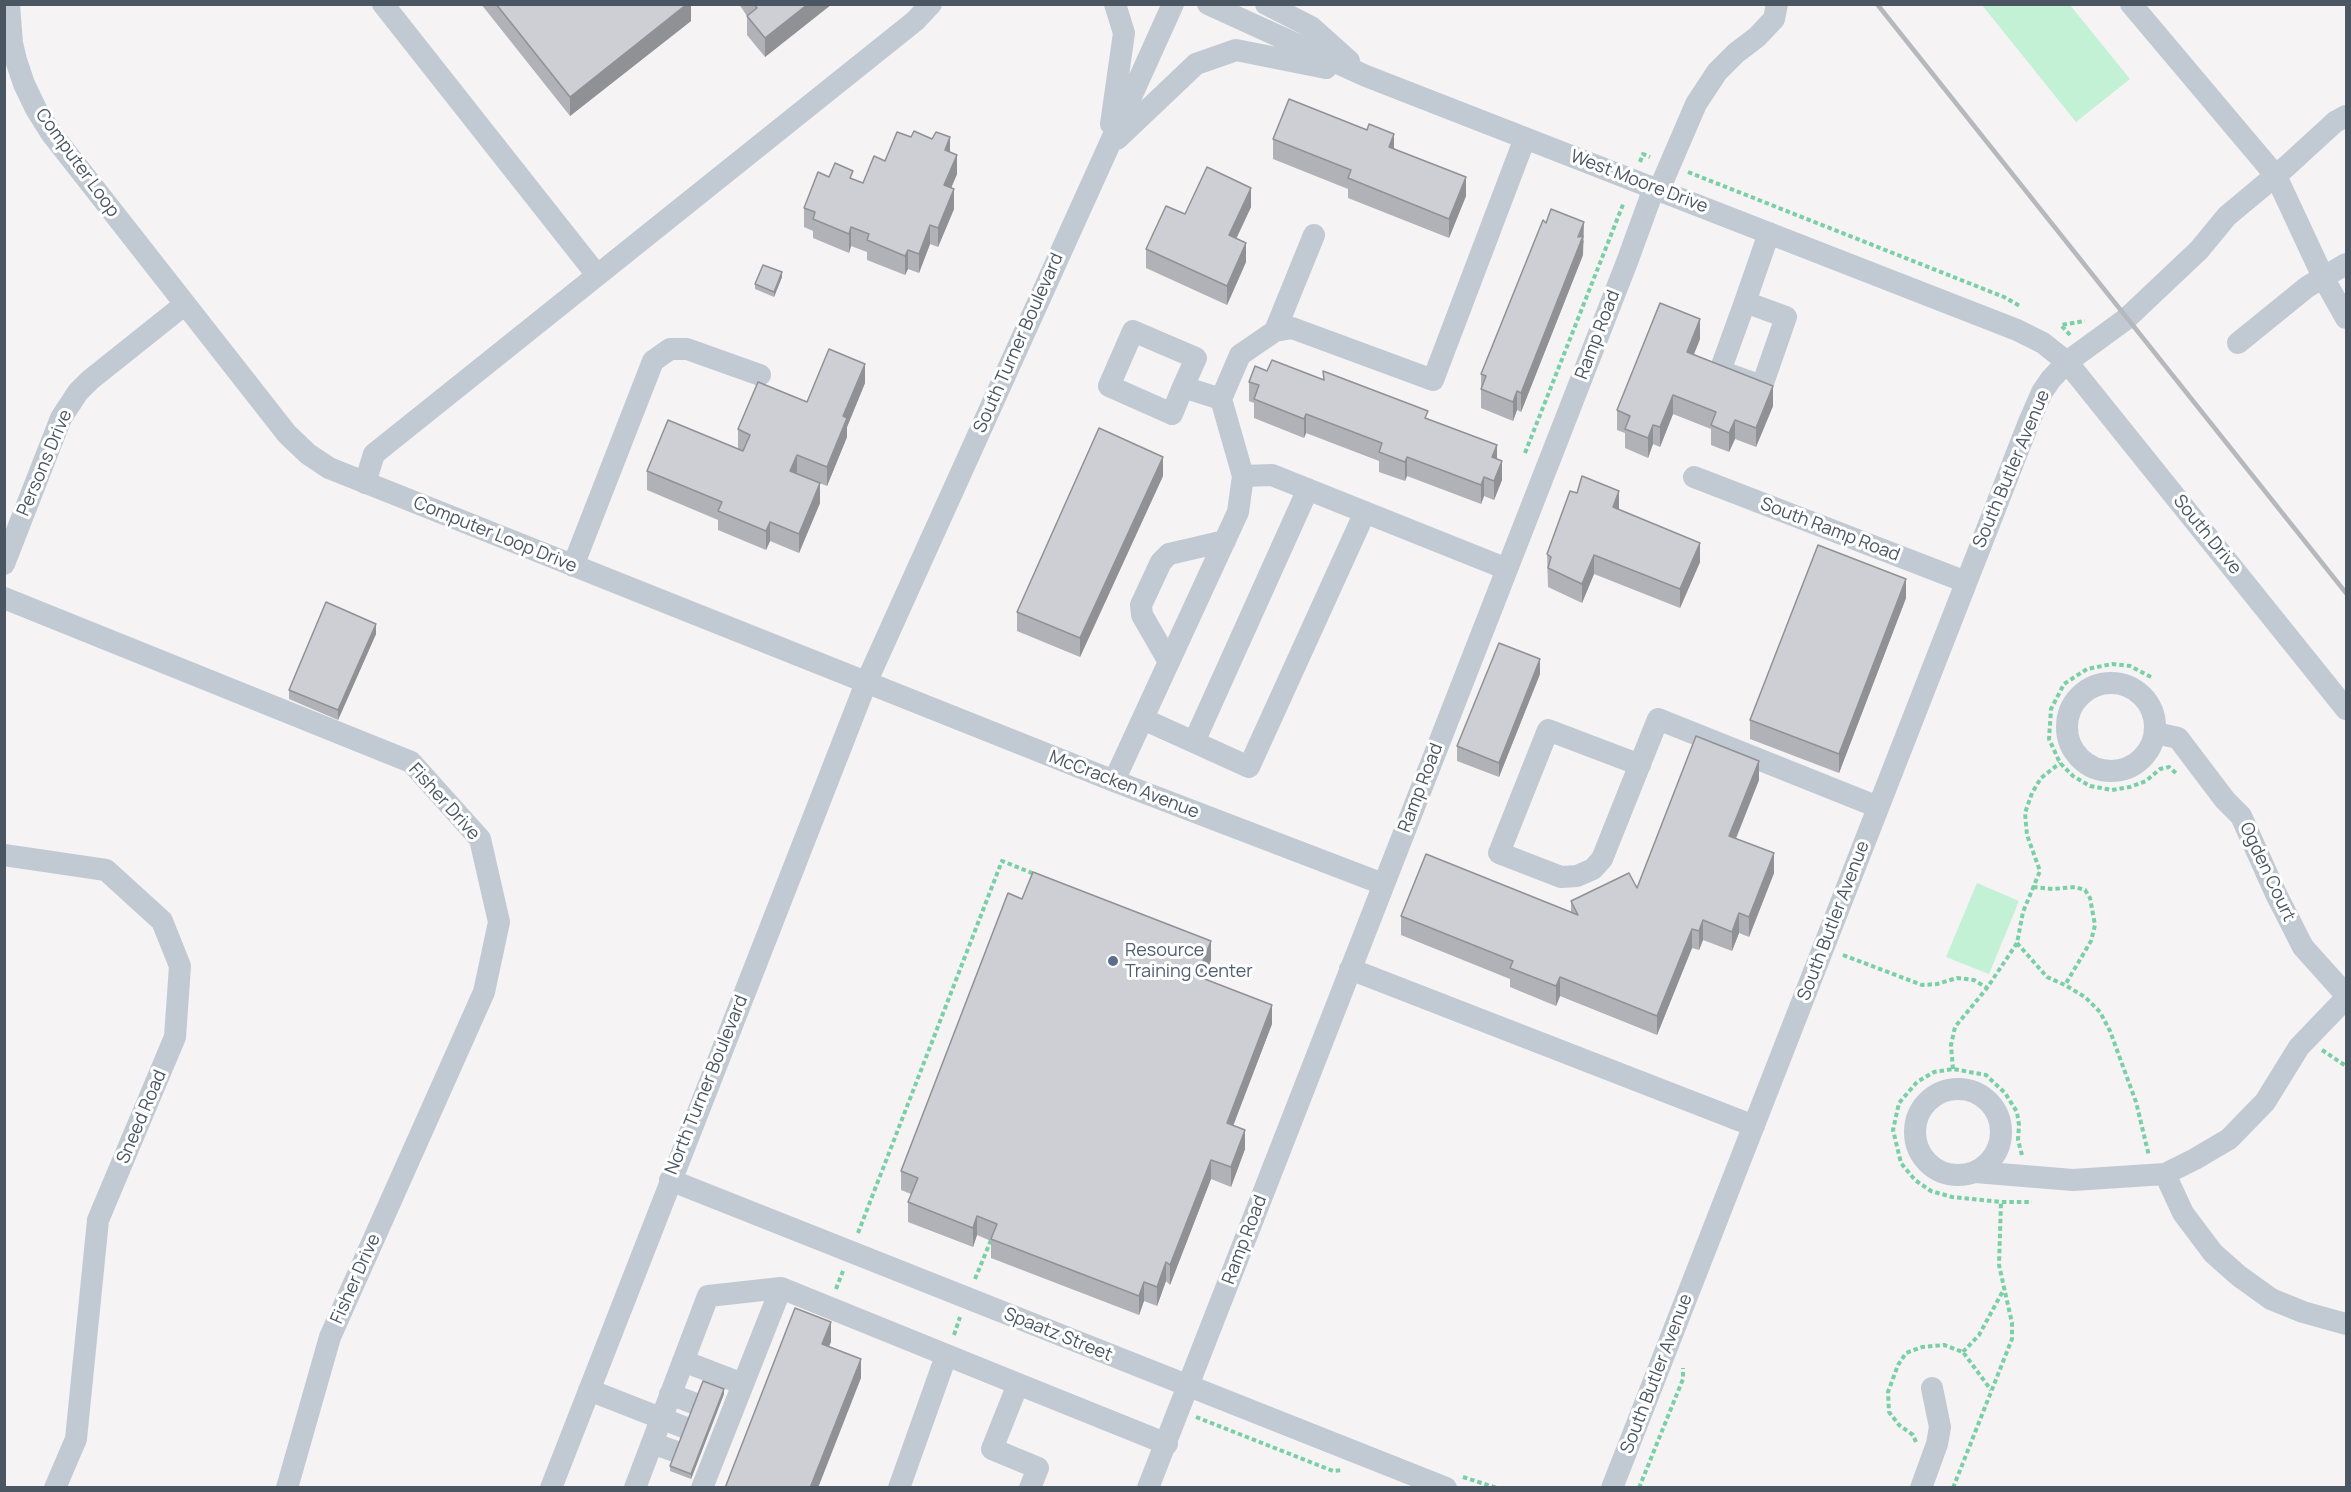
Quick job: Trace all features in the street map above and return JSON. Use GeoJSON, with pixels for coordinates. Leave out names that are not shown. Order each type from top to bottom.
{"type":"FeatureCollection","features":[{"type":"Feature","properties":{"kind":"street","name":"Computer Loop"},"geometry":{"type":"LineString","coordinates":[[9,4],[12,43],[16,60],[36,109],[51,133],[184,304]]}},
{"type":"Feature","properties":{"kind":"street"},"geometry":{"type":"LineString","coordinates":[[383,4],[597,275]]}},
{"type":"Feature","properties":{"kind":"street"},"geometry":{"type":"LineString","coordinates":[[365,483],[374,454],[915,21],[931,4]]}},
{"type":"Feature","properties":{"kind":"street"},"geometry":{"type":"LineString","coordinates":[[1107,148],[1124,33],[1115,4]]}},
{"type":"Feature","properties":{"kind":"street","name":"South Turner Boulevard"},"geometry":{"type":"LineString","coordinates":[[866,683],[1173,4]]}},
{"type":"Feature","properties":{"kind":"street","name":"West Moore Drive"},"geometry":{"type":"LineString","coordinates":[[1208,4],[1366,76],[2017,330],[2075,356]]}},
{"type":"Feature","properties":{"kind":"street"},"geometry":{"type":"LineString","coordinates":[[1266,4],[1311,27],[1366,76]]}},
{"type":"Feature","properties":{"kind":"street","name":"Ramp Road"},"geometry":{"type":"LineString","coordinates":[[1148,1488],[1656,189],[1696,104],[1717,72],[1774,19],[1777,4]]}},
{"type":"Feature","properties":{"kind":"street"},"geometry":{"type":"LineString","coordinates":[[2131,4],[2276,176],[2324,279],[2346,318]]}},
{"type":"Feature","properties":{"kind":"street"},"geometry":{"type":"LineString","coordinates":[[1107,148],[1196,64],[1236,50],[1366,76]]}},
{"type":"Feature","properties":{"kind":"street","name":"South Butler Avenue"},"geometry":{"type":"LineString","coordinates":[[1612,1488],[2036,406],[2051,379],[2075,356],[2126,319],[2199,250],[2227,216],[2276,176],[2334,122],[2346,116]]}},
{"type":"Feature","properties":{"kind":"street"},"geometry":{"type":"LineString","coordinates":[[1114,781],[1238,512],[1243,476],[1221,399],[1240,355],[1275,331],[1292,328],[1433,380],[1525,138]]}},
{"type":"Feature","properties":{"kind":"street"},"geometry":{"type":"LineString","coordinates":[[1745,302],[1769,233]]}},
{"type":"Feature","properties":{"kind":"street"},"geometry":{"type":"LineString","coordinates":[[1275,331],[1314,235]]}},
{"type":"Feature","properties":{"kind":"street"},"geometry":{"type":"LineString","coordinates":[[2238,343],[2307,287],[2346,264]]}},
{"type":"Feature","properties":{"kind":"street","name":"Computer Loop Drive"},"geometry":{"type":"LineString","coordinates":[[184,304],[287,434],[308,454],[329,468],[866,683]]}},
{"type":"Feature","properties":{"kind":"street","name":"Persons Drive"},"geometry":{"type":"LineString","coordinates":[[4,564],[61,418],[78,393],[90,380],[184,304]]}},
{"type":"Feature","properties":{"kind":"street"},"geometry":{"type":"LineString","coordinates":[[573,566],[653,361],[670,349],[687,349],[760,375]]}},
{"type":"Feature","properties":{"kind":"street","name":"South Drive"},"geometry":{"type":"LineString","coordinates":[[2075,356],[2346,710]]}},
{"type":"Feature","properties":{"kind":"street"},"geometry":{"type":"LineString","coordinates":[[1183,387],[1221,399]]}},
{"type":"Feature","properties":{"kind":"street"},"geometry":{"type":"LineString","coordinates":[[1243,476],[1272,475],[1506,569]]}},
{"type":"Feature","properties":{"kind":"street","name":"South Ramp Road"},"geometry":{"type":"LineString","coordinates":[[1694,477],[1966,582]]}},
{"type":"Feature","properties":{"kind":"street"},"geometry":{"type":"LineString","coordinates":[[1194,742],[1308,489]]}},
{"type":"Feature","properties":{"kind":"street"},"geometry":{"type":"LineString","coordinates":[[1143,718],[1249,767],[1365,512]]}},
{"type":"Feature","properties":{"kind":"street"},"geometry":{"type":"LineString","coordinates":[[1169,662],[1142,615],[1142,605],[1161,562],[1169,554],[1226,541]]}},
{"type":"Feature","properties":{"kind":"street","name":"Fisher Drive"},"geometry":{"type":"LineString","coordinates":[[4,598],[411,762],[480,839],[499,922],[484,992],[330,1337],[287,1488]]}},
{"type":"Feature","properties":{"kind":"street","name":"McCracken Avenue"},"geometry":{"type":"LineString","coordinates":[[866,683],[1383,884]]}},
{"type":"Feature","properties":{"kind":"street","name":"North Turner Boulevard"},"geometry":{"type":"LineString","coordinates":[[551,1488],[866,683]]}},
{"type":"Feature","properties":{"kind":"street"},"geometry":{"type":"LineString","coordinates":[[1640,765],[1548,730],[1499,853],[1561,877],[1578,876],[1593,868],[1602,859],[1640,765],[1658,719],[1878,807]]}},
{"type":"Feature","properties":{"kind":"street","name":"Ogden Court"},"geometry":{"type":"LineString","coordinates":[[2156,733],[2178,738],[2225,800],[2241,816],[2303,947],[2346,996]]}},
{"type":"Feature","properties":{"kind":"street","name":"Sneed Road"},"geometry":{"type":"LineString","coordinates":[[4,855],[106,870],[162,921],[180,966],[175,1037],[98,1220],[76,1438],[55,1488]]}},
{"type":"Feature","properties":{"kind":"street"},"geometry":{"type":"LineString","coordinates":[[1350,969],[1754,1126]]}},
{"type":"Feature","properties":{"kind":"street"},"geometry":{"type":"LineString","coordinates":[[1975,1172],[2073,1180],[2152,1163],[2195,1160],[2229,1139],[2265,1102],[2299,1047],[2346,996]]}},
{"type":"Feature","properties":{"kind":"street"},"geometry":{"type":"LineString","coordinates":[[2152,1163],[2192,1226],[2213,1252],[2239,1276],[2271,1299],[2303,1312],[2346,1324]]}},
{"type":"Feature","properties":{"kind":"street","name":"Spaatz Street"},"geometry":{"type":"LineString","coordinates":[[670,1180],[1446,1488]]}},
{"type":"Feature","properties":{"kind":"street"},"geometry":{"type":"LineString","coordinates":[[702,1488],[704,1463],[723,1414],[743,1383],[781,1288]]}},
{"type":"Feature","properties":{"kind":"street"},"geometry":{"type":"LineString","coordinates":[[635,1488],[708,1296],[781,1288],[1167,1444]]}},
{"type":"Feature","properties":{"kind":"street"},"geometry":{"type":"LineString","coordinates":[[899,1488],[946,1356]]}},
{"type":"Feature","properties":{"kind":"street"},"geometry":{"type":"LineString","coordinates":[[683,1361],[743,1383]]}},
{"type":"Feature","properties":{"kind":"street"},"geometry":{"type":"LineString","coordinates":[[1018,1384],[992,1449],[1038,1468],[1030,1488]]}},
{"type":"Feature","properties":{"kind":"street"},"geometry":{"type":"LineString","coordinates":[[1921,1488],[1941,1427],[1932,1388]]}},
{"type":"Feature","properties":{"kind":"street"},"geometry":{"type":"LineString","coordinates":[[589,1390],[686,1428]]}},
{"type":"Feature","properties":{"kind":"street"},"geometry":{"type":"LineString","coordinates":[[670,1394],[696,1404]]}},
{"type":"Feature","properties":{"kind":"street"},"geometry":{"type":"LineString","coordinates":[[652,1443],[677,1452]]}},
{"type":"Feature","properties":{"kind":"path"},"geometry":{"type":"LineString","coordinates":[[2075,356],[2061,325],[2093,320]]}},
{"type":"Feature","properties":{"kind":"path"},"geometry":{"type":"LineString","coordinates":[[2151,677],[2130,666],[2112,664],[2087,669],[2064,684],[2051,709],[2049,739],[2061,763],[2073,776],[2090,786],[2112,790],[2130,787],[2146,781],[2160,770],[2169,767],[2185,782]]}},
{"type":"Feature","properties":{"kind":"path"},"geometry":{"type":"LineString","coordinates":[[1953,1069],[1951,1045],[1955,1028],[1987,988],[2017,943],[2023,912],[2040,871],[2027,835],[2025,813],[2032,793],[2042,778],[2061,763]]}},
{"type":"Feature","properties":{"kind":"path"},"geometry":{"type":"LineString","coordinates":[[830,1306],[1002,861],[1045,878]]}},
{"type":"Feature","properties":{"kind":"path"},"geometry":{"type":"LineString","coordinates":[[2033,886],[2052,889],[2075,887],[2085,890],[2090,898],[2095,925],[2091,941],[2065,984]]}},
{"type":"Feature","properties":{"kind":"path"},"geometry":{"type":"LineString","coordinates":[[2017,943],[2047,977],[2065,984],[2085,997],[2100,1012],[2110,1031],[2136,1102],[2152,1163]]}},
{"type":"Feature","properties":{"kind":"path"},"geometry":{"type":"LineString","coordinates":[[1843,955],[1922,985],[1937,984],[1958,978],[1974,980],[1987,988]]}},
{"type":"Feature","properties":{"kind":"path"},"geometry":{"type":"LineString","coordinates":[[2308,1037],[2330,1057],[2346,1066]]}},
{"type":"Feature","properties":{"kind":"path"},"geometry":{"type":"LineString","coordinates":[[2027,1160],[2020,1153],[2017,1112],[2005,1093],[1986,1075],[1953,1069],[1934,1072],[1917,1082],[1899,1103],[1893,1130],[1901,1163],[1915,1180],[1931,1191],[1953,1197],[2001,1202],[2032,1202]]}},
{"type":"Feature","properties":{"kind":"path"},"geometry":{"type":"LineString","coordinates":[[1953,1488],[2012,1339],[2012,1323],[1999,1255],[2001,1202]]}},
{"type":"Feature","properties":{"kind":"path"},"geometry":{"type":"LineString","coordinates":[[1963,1352],[1979,1335],[2005,1289]]}},
{"type":"Feature","properties":{"kind":"path"},"geometry":{"type":"LineString","coordinates":[[1179,1410],[1333,1472],[1352,1468]]}},
{"type":"Feature","properties":{"kind":"green space"},"geometry":{"type":"Polygon","coordinates":[[[1982,5],[2070,5],[2130,79],[2076,122],[1982,5]]]}},
{"type":"Feature","properties":{"kind":"green space"},"geometry":{"type":"Polygon","coordinates":[[[1977,883],[2019,901],[1989,974],[1946,957],[1977,883]]]}},
{"type":"Feature","properties":{"kind":"building"},"geometry":{"type":"Polygon","coordinates":[[[496,4],[687,4],[570,97],[496,4]]]}},
{"type":"Feature","properties":{"kind":"building"},"geometry":{"type":"Polygon","coordinates":[[[754,4],[808,4],[765,38],[747,16],[757,8],[754,4]]]}},
{"type":"Feature","properties":{"kind":"building"},"geometry":{"type":"Polygon","coordinates":[[[1289,99],[1367,130],[1369,124],[1394,134],[1389,147],[1466,177],[1449,219],[1348,178],[1351,170],[1273,139],[1289,99]]]}},
{"type":"Feature","properties":{"kind":"building"},"geometry":{"type":"Polygon","coordinates":[[[914,131],[932,139],[936,132],[950,137],[945,150],[957,155],[944,185],[954,189],[938,228],[930,225],[919,254],[908,250],[905,256],[867,240],[869,234],[851,227],[849,234],[813,219],[815,212],[804,208],[818,172],[829,177],[835,163],[853,171],[850,178],[863,183],[874,156],[885,161],[897,132],[911,137],[914,131]]]}},
{"type":"Feature","properties":{"kind":"building"},"geometry":{"type":"Polygon","coordinates":[[[1207,167],[1251,188],[1229,235],[1246,243],[1227,286],[1146,249],[1166,206],[1185,214],[1207,167]]]}},
{"type":"Feature","properties":{"kind":"building"},"geometry":{"type":"Polygon","coordinates":[[[1551,209],[1584,222],[1578,237],[1583,236],[1521,393],[1517,391],[1513,402],[1481,389],[1486,376],[1481,374],[1543,220],[1546,223],[1551,209]]]}},
{"type":"Feature","properties":{"kind":"building"},"geometry":{"type":"Polygon","coordinates":[[[763,265],[782,272],[774,292],[755,284],[763,265]]]}},
{"type":"Feature","properties":{"kind":"building"},"geometry":{"type":"Polygon","coordinates":[[[1660,303],[1700,319],[1687,352],[1773,386],[1756,428],[1735,420],[1729,433],[1711,425],[1716,412],[1673,395],[1660,427],[1653,425],[1648,438],[1625,429],[1630,416],[1617,410],[1660,303]]]}},
{"type":"Feature","properties":{"kind":"building"},"geometry":{"type":"Polygon","coordinates":[[[829,349],[865,364],[843,416],[847,418],[827,467],[797,455],[790,471],[820,483],[799,534],[770,522],[766,531],[718,511],[722,502],[647,471],[668,420],[743,451],[750,435],[738,429],[758,382],[807,402],[829,349]]]}},
{"type":"Feature","properties":{"kind":"building"},"geometry":{"type":"Polygon","coordinates":[[[1272,360],[1324,380],[1323,371],[1428,411],[1425,418],[1497,445],[1492,457],[1502,461],[1494,481],[1484,477],[1481,485],[1407,457],[1405,462],[1379,452],[1382,443],[1306,414],[1304,419],[1254,399],[1259,385],[1249,382],[1255,366],[1267,371],[1272,360]]]}},
{"type":"Feature","properties":{"kind":"building"},"geometry":{"type":"Polygon","coordinates":[[[1099,428],[1163,457],[1080,638],[1017,612],[1099,428]]]}},
{"type":"Feature","properties":{"kind":"building"},"geometry":{"type":"Polygon","coordinates":[[[1582,476],[1619,491],[1613,507],[1700,543],[1680,589],[1594,555],[1582,584],[1548,568],[1551,557],[1547,554],[1570,491],[1577,493],[1582,476]]]}},
{"type":"Feature","properties":{"kind":"building"},"geometry":{"type":"Polygon","coordinates":[[[1818,545],[1906,579],[1839,754],[1750,720],[1818,545]]]}},
{"type":"Feature","properties":{"kind":"building"},"geometry":{"type":"Polygon","coordinates":[[[326,602],[376,624],[338,710],[289,690],[326,602]]]}},
{"type":"Feature","properties":{"kind":"building"},"geometry":{"type":"Polygon","coordinates":[[[1499,643],[1540,659],[1499,763],[1457,746],[1499,643]]]}},
{"type":"Feature","properties":{"kind":"building"},"geometry":{"type":"Polygon","coordinates":[[[1696,736],[1759,761],[1729,836],[1774,853],[1749,917],[1739,913],[1732,932],[1703,920],[1699,931],[1692,929],[1657,1016],[1560,977],[1556,986],[1510,968],[1513,961],[1401,916],[1426,854],[1578,915],[1571,901],[1629,873],[1637,888],[1696,736]]]}},
{"type":"Feature","properties":{"kind":"building"},"geometry":{"type":"Polygon","coordinates":[[[1033,872],[1211,941],[1197,976],[1272,1005],[1227,1123],[1245,1130],[1231,1167],[1211,1160],[1170,1265],[1166,1262],[1157,1287],[1144,1282],[1139,1296],[991,1239],[997,1224],[977,1216],[973,1228],[908,1202],[918,1178],[901,1171],[1008,893],[1022,899],[1033,872]]]}},
{"type":"Feature","properties":{"kind":"building"},"geometry":{"type":"Polygon","coordinates":[[[795,1308],[831,1322],[822,1344],[861,1359],[810,1488],[725,1488],[795,1308]]]}},
{"type":"Feature","properties":{"kind":"building"},"geometry":{"type":"Polygon","coordinates":[[[703,1381],[724,1389],[691,1474],[670,1466],[703,1381]]]}},
{"type":"Feature","properties":{"kind":"railway"},"geometry":{"type":"LineString","coordinates":[[1877,4],[2346,593]]}},
{"type":"Feature","properties":{"kind":"place","name":"Resource Training Center"},"geometry":{"type":"Point","coordinates":[1113,961]}}]}
